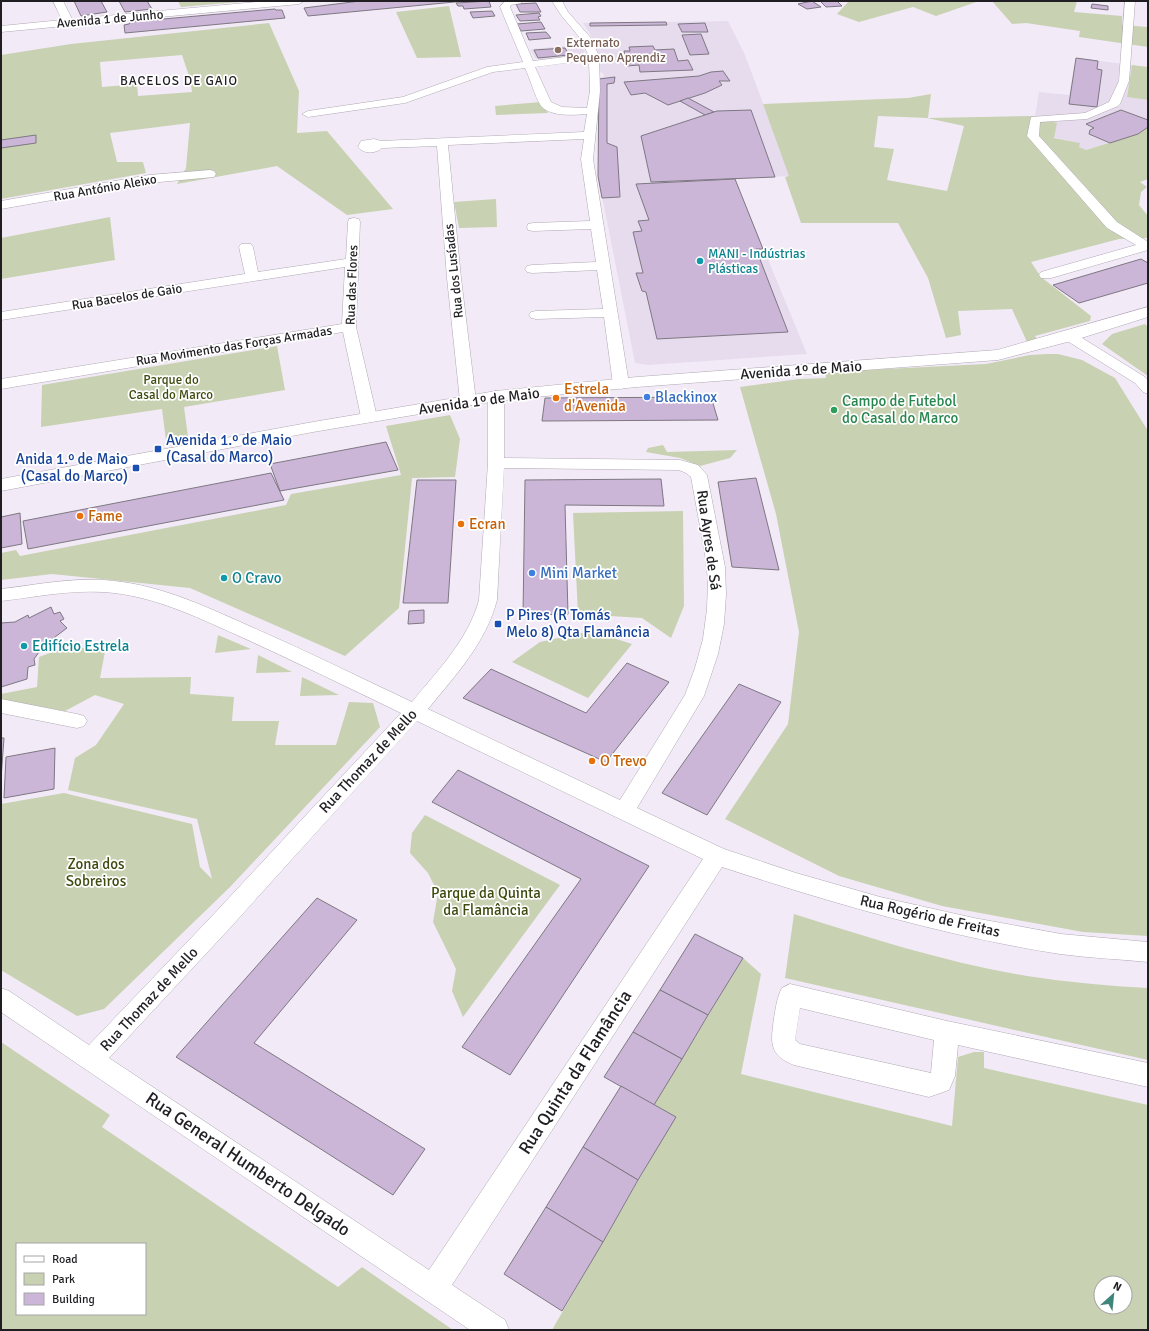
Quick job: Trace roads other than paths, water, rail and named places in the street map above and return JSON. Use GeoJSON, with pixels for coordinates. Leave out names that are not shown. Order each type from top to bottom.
{"type":"FeatureCollection","features":[{"type":"Feature","properties":{"kind":"street"},"geometry":{"type":"LineString","coordinates":[[58,1],[68,22]]}},
{"type":"Feature","properties":{"kind":"street"},"geometry":{"type":"LineString","coordinates":[[161,1],[167,13]]}},
{"type":"Feature","properties":{"kind":"street","name":"Avenida 1 de Junho"},"geometry":{"type":"LineString","coordinates":[[1,28],[295,1],[294,12]]}},
{"type":"Feature","properties":{"kind":"street"},"geometry":{"type":"LineString","coordinates":[[518,1],[508,3],[505,6],[530,64],[543,99],[550,108],[568,111],[592,111]]}},
{"type":"Feature","properties":{"kind":"street"},"geometry":{"type":"LineString","coordinates":[[557,1],[564,13],[585,37],[594,56],[595,91],[586,159],[621,384]]}},
{"type":"Feature","properties":{"kind":"street"},"geometry":{"type":"LineString","coordinates":[[1130,1],[1124,81],[1114,104],[1087,116],[1035,119],[1033,136],[1112,224],[1147,246]]}},
{"type":"Feature","properties":{"kind":"street"},"geometry":{"type":"LineString","coordinates":[[308,114],[405,100],[491,69],[594,56]]}},
{"type":"Feature","properties":{"kind":"street"},"geometry":{"type":"LineString","coordinates":[[379,144],[590,135]]}},
{"type":"Feature","properties":{"kind":"street","name":"Rua dos Lusíadas"},"geometry":{"type":"LineString","coordinates":[[442,142],[454,278],[468,401]]}},
{"type":"Feature","properties":{"kind":"street","name":"Rua António Aleixo"},"geometry":{"type":"LineString","coordinates":[[1,205],[149,179],[210,174]]}},
{"type":"Feature","properties":{"kind":"street","name":"Rua das Flores"},"geometry":{"type":"LineString","coordinates":[[354,222],[349,326],[369,417]]}},
{"type":"Feature","properties":{"kind":"street"},"geometry":{"type":"LineString","coordinates":[[533,227],[597,225]]}},
{"type":"Feature","properties":{"kind":"street"},"geometry":{"type":"LineString","coordinates":[[1046,275],[1147,246]]}},
{"type":"Feature","properties":{"kind":"street"},"geometry":{"type":"LineString","coordinates":[[246,247],[253,278]]}},
{"type":"Feature","properties":{"kind":"street","name":"Rua Bacelos de Gaio"},"geometry":{"type":"LineString","coordinates":[[1,316],[352,262]]}},
{"type":"Feature","properties":{"kind":"street"},"geometry":{"type":"LineString","coordinates":[[532,269],[603,266]]}},
{"type":"Feature","properties":{"kind":"street","name":"Avenida 1º de Maio"},"geometry":{"type":"LineString","coordinates":[[1,485],[369,417],[496,396],[621,384],[998,355],[1069,336],[1148,312]]}},
{"type":"Feature","properties":{"kind":"street"},"geometry":{"type":"LineString","coordinates":[[536,315],[610,313]]}},
{"type":"Feature","properties":{"kind":"street","name":"Rua Movimento das Forças Armadas"},"geometry":{"type":"LineString","coordinates":[[1,384],[349,326]]}},
{"type":"Feature","properties":{"kind":"street"},"geometry":{"type":"LineString","coordinates":[[1069,336],[1140,380],[1148,389]]}},
{"type":"Feature","properties":{"kind":"street","name":"Rua Thomaz de Mello"},"geometry":{"type":"LineString","coordinates":[[92,1059],[221,922],[415,711],[467,645],[484,616],[488,600],[496,463],[496,396]]}},
{"type":"Feature","properties":{"kind":"street","name":"Rua Ayres de Sá"},"geometry":{"type":"LineString","coordinates":[[496,463],[680,465],[692,468],[699,475],[717,582],[716,618],[712,636],[701,678],[694,696],[624,812]]}},
{"type":"Feature","properties":{"kind":"street","name":"Rua Rogério de Freitas"},"geometry":{"type":"LineString","coordinates":[[1,594],[64,587],[103,586],[136,590],[165,597],[256,636],[717,856],[796,882],[880,906],[968,927],[1061,944],[1148,952]]}},
{"type":"Feature","properties":{"kind":"street"},"geometry":{"type":"LineString","coordinates":[[1,706],[77,721]]}},
{"type":"Feature","properties":{"kind":"street","name":"Rua Quinta da Flamância"},"geometry":{"type":"LineString","coordinates":[[433,1289],[717,856]]}},
{"type":"Feature","properties":{"kind":"street"},"geometry":{"type":"LineString","coordinates":[[947,1032],[943,1076],[940,1082],[929,1085],[794,1054],[786,1047],[783,1040],[790,996],[947,1032],[1148,1075]]}},
{"type":"Feature","properties":{"kind":"street","name":"Rua General Humberto Delgado"},"geometry":{"type":"LineString","coordinates":[[1,999],[495,1330]]}},
{"type":"Feature","properties":{"kind":"place","name":"Externato Pequeno Aprendiz"},"geometry":{"type":"Point","coordinates":[558,50]}},
{"type":"Feature","properties":{"kind":"place","name":"MANI - Indústrias Plásticas"},"geometry":{"type":"Point","coordinates":[700,261]}},
{"type":"Feature","properties":{"kind":"place","name":"Blackinox"},"geometry":{"type":"Point","coordinates":[647,397]}},
{"type":"Feature","properties":{"kind":"place","name":"Estrela d'Avenida"},"geometry":{"type":"Point","coordinates":[556,398]}},
{"type":"Feature","properties":{"kind":"place","name":"Campo de Futebol do Casal do Marco"},"geometry":{"type":"Point","coordinates":[834,410]}},
{"type":"Feature","properties":{"kind":"place","name":"Avenida 1.º de Maio (Casal do Marco)"},"geometry":{"type":"Point","coordinates":[158,449]}},
{"type":"Feature","properties":{"kind":"place","name":"Anida 1.º de Maio (Casal do Marco)"},"geometry":{"type":"Point","coordinates":[136,468]}},
{"type":"Feature","properties":{"kind":"place","name":"Fame"},"geometry":{"type":"Point","coordinates":[80,516]}},
{"type":"Feature","properties":{"kind":"place","name":"Ecran"},"geometry":{"type":"Point","coordinates":[461,524]}},
{"type":"Feature","properties":{"kind":"place","name":"Mini Market"},"geometry":{"type":"Point","coordinates":[532,573]}},
{"type":"Feature","properties":{"kind":"place","name":"O Cravo"},"geometry":{"type":"Point","coordinates":[224,578]}},
{"type":"Feature","properties":{"kind":"place","name":"P Pires (R Tomás Melo 8) Qta Flamância"},"geometry":{"type":"Point","coordinates":[498,624]}},
{"type":"Feature","properties":{"kind":"place","name":"Edifício Estrela"},"geometry":{"type":"Point","coordinates":[24,646]}},
{"type":"Feature","properties":{"kind":"place","name":"O Trevo"},"geometry":{"type":"Point","coordinates":[592,761]}},
{"type":"Feature","properties":{"kind":"district","name":"BACELOS DE GAIO"},"geometry":{"type":"Point","coordinates":[179,81]}},
{"type":"Feature","properties":{"kind":"park label","name":"Parque do Casal do Marco"},"geometry":{"type":"Point","coordinates":[171,388]}},
{"type":"Feature","properties":{"kind":"park label","name":"Zona dos Sobreiros"},"geometry":{"type":"Point","coordinates":[96,872]}},
{"type":"Feature","properties":{"kind":"park label","name":"Parque da Quinta da Flamância"},"geometry":{"type":"Point","coordinates":[486,902]}}]}
